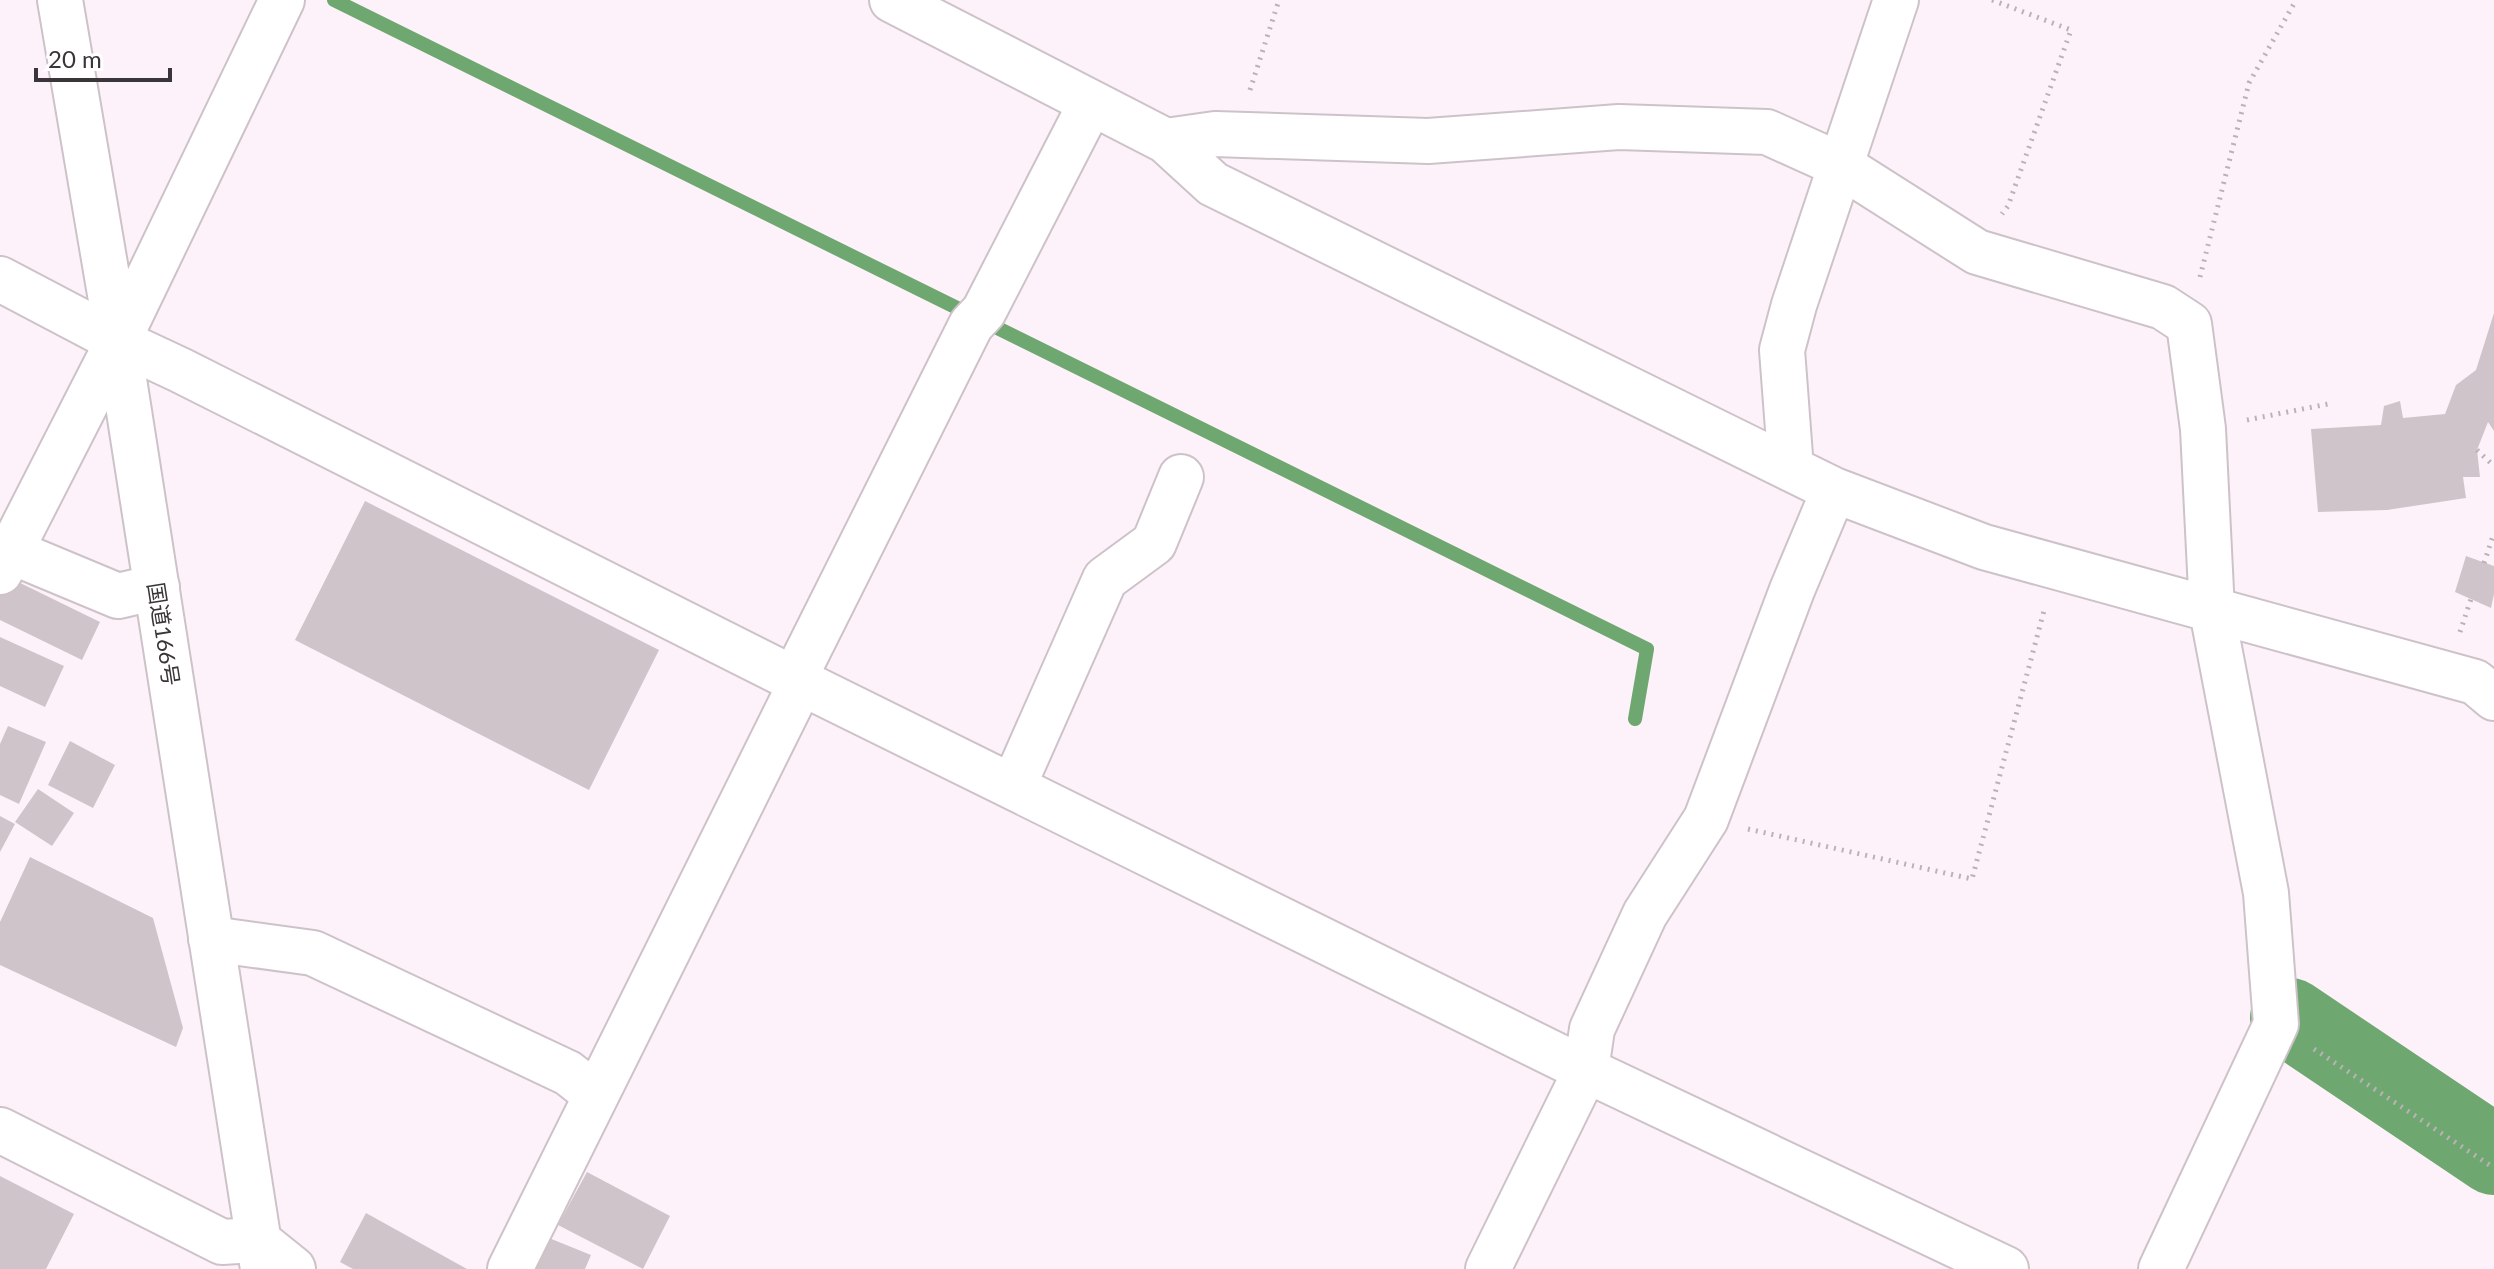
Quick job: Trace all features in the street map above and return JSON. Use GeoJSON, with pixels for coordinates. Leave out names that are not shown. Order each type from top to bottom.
{"type":"FeatureCollection","features":[{"type":"Feature","properties":{"kind":"main road","name":"国道166号"},"geometry":{"type":"LineString","coordinates":[[60,0],[118,341],[260,1254]]}},
{"type":"Feature","properties":{"kind":"main road"},"geometry":{"type":"LineString","coordinates":[[157,587],[118,596],[5,562],[118,341],[282,0]]}},
{"type":"Feature","properties":{"kind":"main road"},"geometry":{"type":"LineString","coordinates":[[892,0],[1166,141],[1213,184],[1834,490],[1984,547],[2475,682],[2494,698]]}},
{"type":"Feature","properties":{"kind":"main road"},"geometry":{"type":"LineString","coordinates":[[1791,469],[1782,350],[1896,0]]}},
{"type":"Feature","properties":{"kind":"main road"},"geometry":{"type":"LineString","coordinates":[[510,1269],[978,318],[1091,103]]}},
{"type":"Feature","properties":{"kind":"main road"},"geometry":{"type":"LineString","coordinates":[[1166,141],[1215,134],[1428,141],[1619,127],[1767,132],[1840,165],[1977,252],[2163,307],[2189,324],[2203,429],[2212,611],[2266,893],[2276,1024],[2161,1269]]}},
{"type":"Feature","properties":{"kind":"main road"},"geometry":{"type":"LineString","coordinates":[[0,279],[798,681],[1586,1070],[2006,1269]]}},
{"type":"Feature","properties":{"kind":"main road"},"geometry":{"type":"LineString","coordinates":[[1013,787],[1105,579],[1154,543],[1181,477]]}},
{"type":"Feature","properties":{"kind":"main road"},"geometry":{"type":"LineString","coordinates":[[1488,1269],[1586,1070],[1592,1029],[1645,914],[1706,819],[1792,590],[1834,490]]}},
{"type":"Feature","properties":{"kind":"main road"},"geometry":{"type":"LineString","coordinates":[[211,939],[313,953],[568,1073],[596,1095]]}},
{"type":"Feature","properties":{"kind":"main road"},"geometry":{"type":"LineString","coordinates":[[0,1130],[222,1242],[293,1269]]}},
{"type":"Feature","properties":{"kind":"path"},"geometry":{"type":"LineString","coordinates":[[1235,134],[1279,0]]}},
{"type":"Feature","properties":{"kind":"path"},"geometry":{"type":"LineString","coordinates":[[1977,252],[2008,206],[2071,30],[1992,0]]}},
{"type":"Feature","properties":{"kind":"path"},"geometry":{"type":"LineString","coordinates":[[2189,324],[2249,83],[2296,0]]}},
{"type":"Feature","properties":{"kind":"path"},"geometry":{"type":"LineString","coordinates":[[2203,429],[2333,403]]}},
{"type":"Feature","properties":{"kind":"path"},"geometry":{"type":"LineString","coordinates":[[2477,450],[2494,466]]}},
{"type":"Feature","properties":{"kind":"path"},"geometry":{"type":"LineString","coordinates":[[2484,563],[2494,533]]}},
{"type":"Feature","properties":{"kind":"path"},"geometry":{"type":"LineString","coordinates":[[1706,819],[1972,879],[2056,568]]}},
{"type":"Feature","properties":{"kind":"path"},"geometry":{"type":"LineString","coordinates":[[2276,1024],[2494,1168]]}},
{"type":"Feature","properties":{"kind":"building"},"geometry":{"type":"Polygon","coordinates":[[[2494,313],[2494,431],[2488,422],[2477,450],[2480,477],[2463,477],[2466,498],[2387,510],[2318,512],[2311,429],[2381,425],[2384,406],[2400,401],[2403,418],[2445,414],[2456,385],[2476,370],[2494,313]]]}},
{"type":"Feature","properties":{"kind":"building"},"geometry":{"type":"Polygon","coordinates":[[[365,501],[659,650],[589,790],[295,640],[365,501]]]}},
{"type":"Feature","properties":{"kind":"building"},"geometry":{"type":"Polygon","coordinates":[[[2466,556],[2494,566],[2491,608],[2455,592],[2466,556]]]}},
{"type":"Feature","properties":{"kind":"building"},"geometry":{"type":"Polygon","coordinates":[[[8,577],[100,622],[82,660],[0,620],[0,595],[8,577]]]}},
{"type":"Feature","properties":{"kind":"building"},"geometry":{"type":"Polygon","coordinates":[[[0,637],[64,666],[45,707],[0,686],[0,637]]]}},
{"type":"Feature","properties":{"kind":"building"},"geometry":{"type":"Polygon","coordinates":[[[8,726],[46,742],[19,804],[0,795],[0,744],[8,726]]]}},
{"type":"Feature","properties":{"kind":"building"},"geometry":{"type":"Polygon","coordinates":[[[70,741],[115,765],[93,808],[48,785],[70,741]]]}},
{"type":"Feature","properties":{"kind":"building"},"geometry":{"type":"Polygon","coordinates":[[[38,789],[74,813],[52,846],[15,822],[38,789]]]}},
{"type":"Feature","properties":{"kind":"building"},"geometry":{"type":"Polygon","coordinates":[[[0,816],[15,824],[0,852],[0,816]]]}},
{"type":"Feature","properties":{"kind":"building"},"geometry":{"type":"Polygon","coordinates":[[[30,857],[153,918],[183,1028],[176,1047],[0,965],[0,922],[30,857]]]}},
{"type":"Feature","properties":{"kind":"building"},"geometry":{"type":"Polygon","coordinates":[[[587,1172],[670,1216],[643,1269],[558,1225],[587,1172]]]}},
{"type":"Feature","properties":{"kind":"building"},"geometry":{"type":"Polygon","coordinates":[[[0,1176],[74,1214],[46,1269],[0,1269],[0,1176]]]}},
{"type":"Feature","properties":{"kind":"building"},"geometry":{"type":"Polygon","coordinates":[[[366,1213],[467,1269],[353,1269],[340,1262],[366,1213]]]}},
{"type":"Feature","properties":{"kind":"building"},"geometry":{"type":"Polygon","coordinates":[[[549,1238],[591,1255],[585,1269],[536,1269],[549,1238]]]}},
{"type":"Feature","properties":{"kind":"waterway"},"geometry":{"type":"LineString","coordinates":[[334,0],[1647,649],[1635,719]]}},
{"type":"Feature","properties":{"kind":"waterway"},"geometry":{"type":"LineString","coordinates":[[2290,1018],[2494,1155]]}}]}
